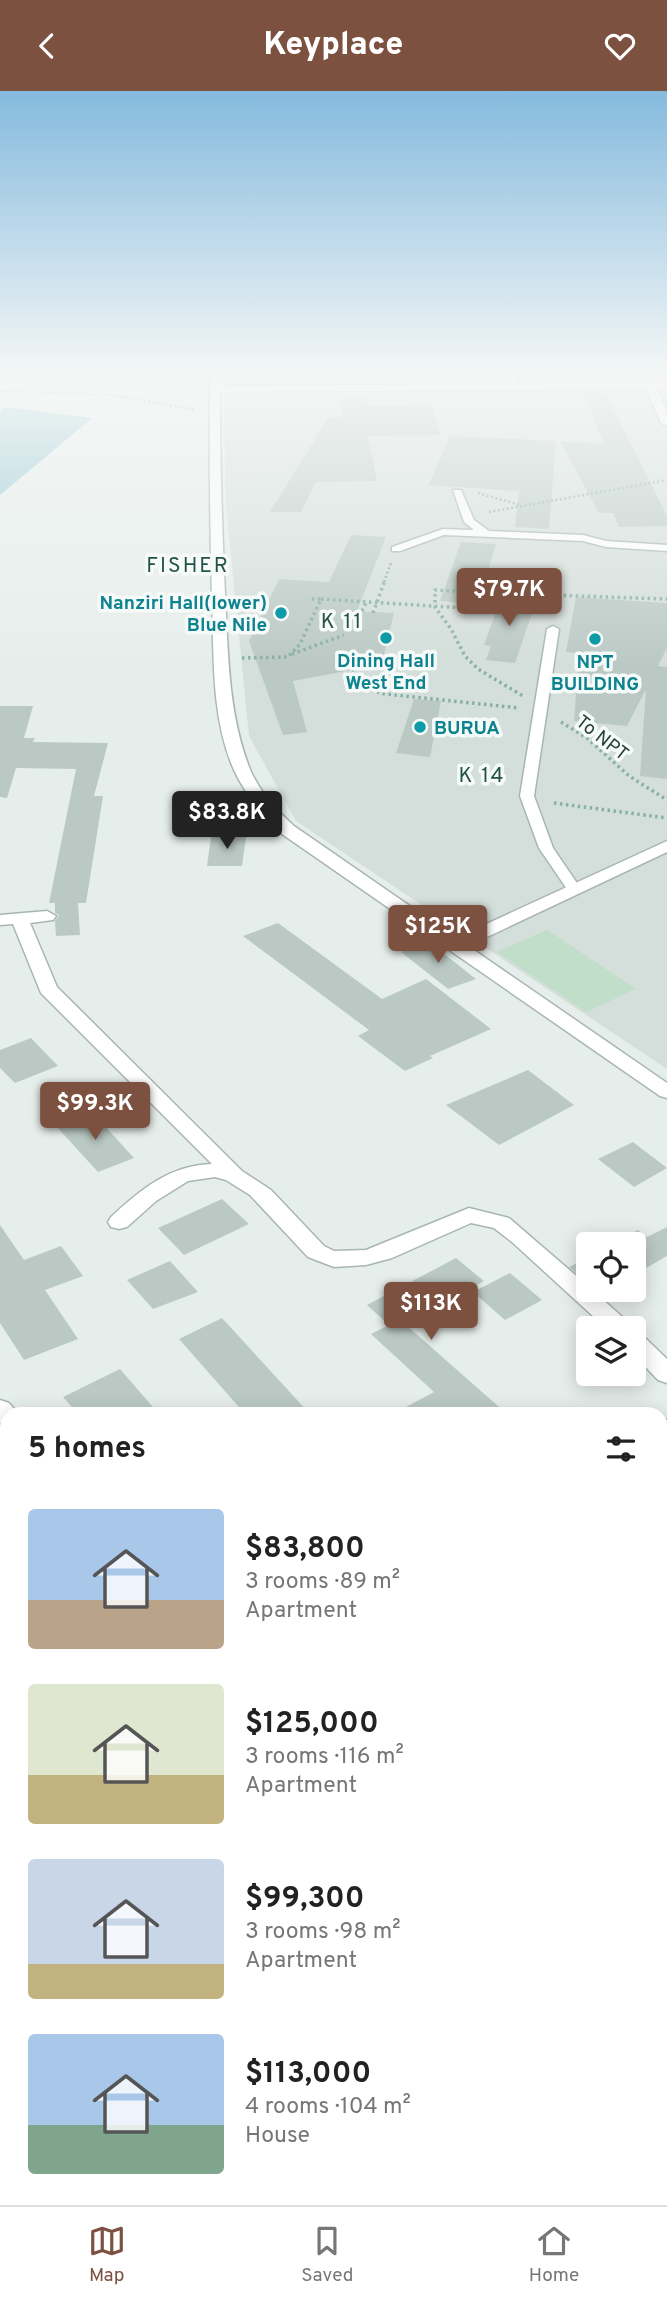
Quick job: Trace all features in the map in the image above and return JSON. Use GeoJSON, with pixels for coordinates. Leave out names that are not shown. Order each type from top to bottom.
{"type":"FeatureCollection","features":[{"type":"Feature","properties":{"kind":"street"},"geometry":{"type":"LineString","coordinates":[[215,469],[220,657],[229,723],[242,769],[268,811],[322,855],[667,1092]]}},
{"type":"Feature","properties":{"kind":"street"},"geometry":{"type":"LineString","coordinates":[[456,945],[667,846]]}},
{"type":"Feature","properties":{"kind":"street"},"geometry":{"type":"LineString","coordinates":[[47,916],[10,919],[48,989],[235,1175],[254,1187],[316,1253],[332,1259],[368,1257],[468,1215],[501,1223],[607,1316]]}},
{"type":"Feature","properties":{"kind":"street"},"geometry":{"type":"LineString","coordinates":[[119,1222],[153,1192],[190,1172],[207,1168],[235,1175]]}},
{"type":"Feature","properties":{"kind":"street"},"geometry":{"type":"LineString","coordinates":[[646,1353],[667,1374]]}},
{"type":"Feature","properties":{"kind":"lane"},"geometry":{"type":"LineString","coordinates":[[457,492],[469,522],[486,534]]}},
{"type":"Feature","properties":{"kind":"lane"},"geometry":{"type":"LineString","coordinates":[[396,549],[443,532],[583,538],[606,544],[667,548]]}},
{"type":"Feature","properties":{"kind":"lane"},"geometry":{"type":"LineString","coordinates":[[553,629],[533,708],[527,796],[546,848],[574,889]]}},
{"type":"Feature","properties":{"kind":"path"},"geometry":{"type":"LineString","coordinates":[[466,516],[667,479]]}},
{"type":"Feature","properties":{"kind":"path"},"geometry":{"type":"LineString","coordinates":[[475,492],[524,506]]}},
{"type":"Feature","properties":{"kind":"path"},"geometry":{"type":"LineString","coordinates":[[373,613],[396,549]]}},
{"type":"Feature","properties":{"kind":"path"},"geometry":{"type":"LineString","coordinates":[[308,599],[480,609],[486,604],[489,594],[584,594],[667,600]]}},
{"type":"Feature","properties":{"kind":"path"},"geometry":{"type":"LineString","coordinates":[[542,608],[548,594]]}},
{"type":"Feature","properties":{"kind":"path"},"geometry":{"type":"LineString","coordinates":[[220,657],[288,657],[300,644],[321,599]]}},
{"type":"Feature","properties":{"kind":"path"},"geometry":{"type":"LineString","coordinates":[[356,611],[362,611],[367,601]]}},
{"type":"Feature","properties":{"kind":"path"},"geometry":{"type":"LineString","coordinates":[[291,654],[344,635]]}},
{"type":"Feature","properties":{"kind":"path"},"geometry":{"type":"LineString","coordinates":[[358,665],[348,674],[346,682],[370,692],[533,708]]}},
{"type":"Feature","properties":{"kind":"path","name":"To NPT"},"geometry":{"type":"LineString","coordinates":[[533,708],[587,738],[629,776],[667,800]]}},
{"type":"Feature","properties":{"kind":"shaded area"},"geometry":{"type":"Polygon","coordinates":[[[225,469],[667,469],[667,1069],[296,821],[249,736],[226,506],[225,469]]]}},
{"type":"Feature","properties":{"kind":"green space"},"geometry":{"type":"Polygon","coordinates":[[[547,930],[636,989],[586,1012],[497,952],[547,930]]]}},
{"type":"Feature","properties":{"kind":"water"},"geometry":{"type":"Polygon","coordinates":[[[0,469],[31,469],[0,495],[0,469]]]}},
{"type":"Feature","properties":{"kind":"building"},"geometry":{"type":"Polygon","coordinates":[[[297,469],[375,469],[377,481],[316,482],[301,512],[270,512],[297,469]]]}},
{"type":"Feature","properties":{"kind":"building"},"geometry":{"type":"Polygon","coordinates":[[[436,469],[554,469],[549,529],[515,527],[519,491],[429,485],[436,469]]]}},
{"type":"Feature","properties":{"kind":"building"},"geometry":{"type":"Polygon","coordinates":[[[575,469],[643,469],[667,516],[667,526],[619,527],[613,513],[599,513],[575,469]]]}},
{"type":"Feature","properties":{"kind":"building"},"geometry":{"type":"Polygon","coordinates":[[[351,535],[386,537],[357,611],[394,613],[380,671],[357,669],[293,681],[307,732],[283,735],[249,641],[279,579],[329,582],[351,535]]]}},
{"type":"Feature","properties":{"kind":"building"},"geometry":{"type":"Polygon","coordinates":[[[461,542],[496,544],[478,604],[440,601],[461,542]]]}},
{"type":"Feature","properties":{"kind":"building"},"geometry":{"type":"Polygon","coordinates":[[[502,595],[537,599],[515,663],[486,660],[491,646],[484,645],[502,595]]]}},
{"type":"Feature","properties":{"kind":"building"},"geometry":{"type":"Polygon","coordinates":[[[576,597],[667,603],[667,648],[658,666],[667,667],[667,779],[640,776],[646,689],[627,726],[574,721],[579,653],[566,652],[576,597]]]}},
{"type":"Feature","properties":{"kind":"building","name":"BURUA"},"geometry":{"type":"Polygon","coordinates":[[[414,699],[441,701],[430,757],[396,753],[414,699]]]}},
{"type":"Feature","properties":{"kind":"building"},"geometry":{"type":"Polygon","coordinates":[[[0,706],[33,706],[24,738],[35,738],[33,742],[108,743],[94,796],[103,796],[86,903],[78,903],[80,935],[56,936],[55,921],[59,915],[55,913],[55,903],[49,903],[76,769],[16,768],[7,798],[0,797],[0,706]]]}},
{"type":"Feature","properties":{"kind":"building"},"geometry":{"type":"Polygon","coordinates":[[[211,837],[246,837],[242,866],[207,866],[211,837]]]}},
{"type":"Feature","properties":{"kind":"building"},"geometry":{"type":"Polygon","coordinates":[[[278,923],[382,999],[426,979],[491,1029],[430,1056],[433,1058],[405,1071],[358,1036],[369,1030],[243,936],[278,923]]]}},
{"type":"Feature","properties":{"kind":"building"},"geometry":{"type":"Polygon","coordinates":[[[429,942],[476,979],[448,989],[401,952],[429,942]]]}},
{"type":"Feature","properties":{"kind":"building"},"geometry":{"type":"Polygon","coordinates":[[[31,1038],[58,1066],[15,1083],[0,1068],[0,1050],[31,1038]]]}},
{"type":"Feature","properties":{"kind":"building"},"geometry":{"type":"Polygon","coordinates":[[[528,1070],[574,1105],[499,1145],[446,1105],[528,1070]]]}},
{"type":"Feature","properties":{"kind":"building"},"geometry":{"type":"Polygon","coordinates":[[[92,1112],[134,1158],[98,1172],[56,1126],[92,1112]]]}},
{"type":"Feature","properties":{"kind":"building"},"geometry":{"type":"Polygon","coordinates":[[[633,1142],[667,1168],[634,1187],[598,1159],[633,1142]]]}},
{"type":"Feature","properties":{"kind":"building"},"geometry":{"type":"Polygon","coordinates":[[[222,1199],[249,1224],[184,1255],[158,1228],[222,1199]]]}},
{"type":"Feature","properties":{"kind":"building"},"geometry":{"type":"Polygon","coordinates":[[[0,1225],[24,1260],[61,1246],[83,1276],[45,1290],[78,1339],[24,1360],[0,1323],[0,1225]]]}},
{"type":"Feature","properties":{"kind":"building"},"geometry":{"type":"Polygon","coordinates":[[[667,1227],[667,1256],[646,1268],[646,1236],[667,1227]]]}},
{"type":"Feature","properties":{"kind":"building"},"geometry":{"type":"Polygon","coordinates":[[[456,1258],[484,1281],[405,1324],[499,1407],[406,1407],[434,1392],[371,1334],[389,1325],[367,1305],[456,1258]]]}},
{"type":"Feature","properties":{"kind":"building"},"geometry":{"type":"Polygon","coordinates":[[[170,1261],[198,1292],[153,1309],[127,1280],[170,1261]]]}},
{"type":"Feature","properties":{"kind":"building"},"geometry":{"type":"Polygon","coordinates":[[[576,1263],[576,1273],[569,1267],[576,1263]]]}},
{"type":"Feature","properties":{"kind":"building"},"geometry":{"type":"Polygon","coordinates":[[[510,1273],[542,1300],[505,1320],[473,1292],[510,1273]]]}},
{"type":"Feature","properties":{"kind":"building"},"geometry":{"type":"Polygon","coordinates":[[[222,1318],[304,1407],[239,1407],[179,1339],[222,1318]]]}},
{"type":"Feature","properties":{"kind":"building"},"geometry":{"type":"Polygon","coordinates":[[[120,1369],[153,1407],[72,1407],[63,1397],[120,1369]]]}},
{"type":"Feature","properties":{"kind":"place","name":"Nanziri Hall(lower) Blue Nile"},"geometry":{"type":"Point","coordinates":[281,613]}},
{"type":"Feature","properties":{"kind":"place","name":"Dining Hall West End"},"geometry":{"type":"Point","coordinates":[386,638]}},
{"type":"Feature","properties":{"kind":"place","name":"NPT BUILDING"},"geometry":{"type":"Point","coordinates":[595,639]}},
{"type":"Feature","properties":{"kind":"place","name":"BURUA"},"geometry":{"type":"Point","coordinates":[420,727]}},
{"type":"Feature","properties":{"kind":"district","name":"FISHER"},"geometry":{"type":"Point","coordinates":[188,565]}},
{"type":"Feature","properties":{"kind":"district","name":"K 11"},"geometry":{"type":"Point","coordinates":[342,621]}},
{"type":"Feature","properties":{"kind":"district","name":"K 14"},"geometry":{"type":"Point","coordinates":[482,775]}}]}
